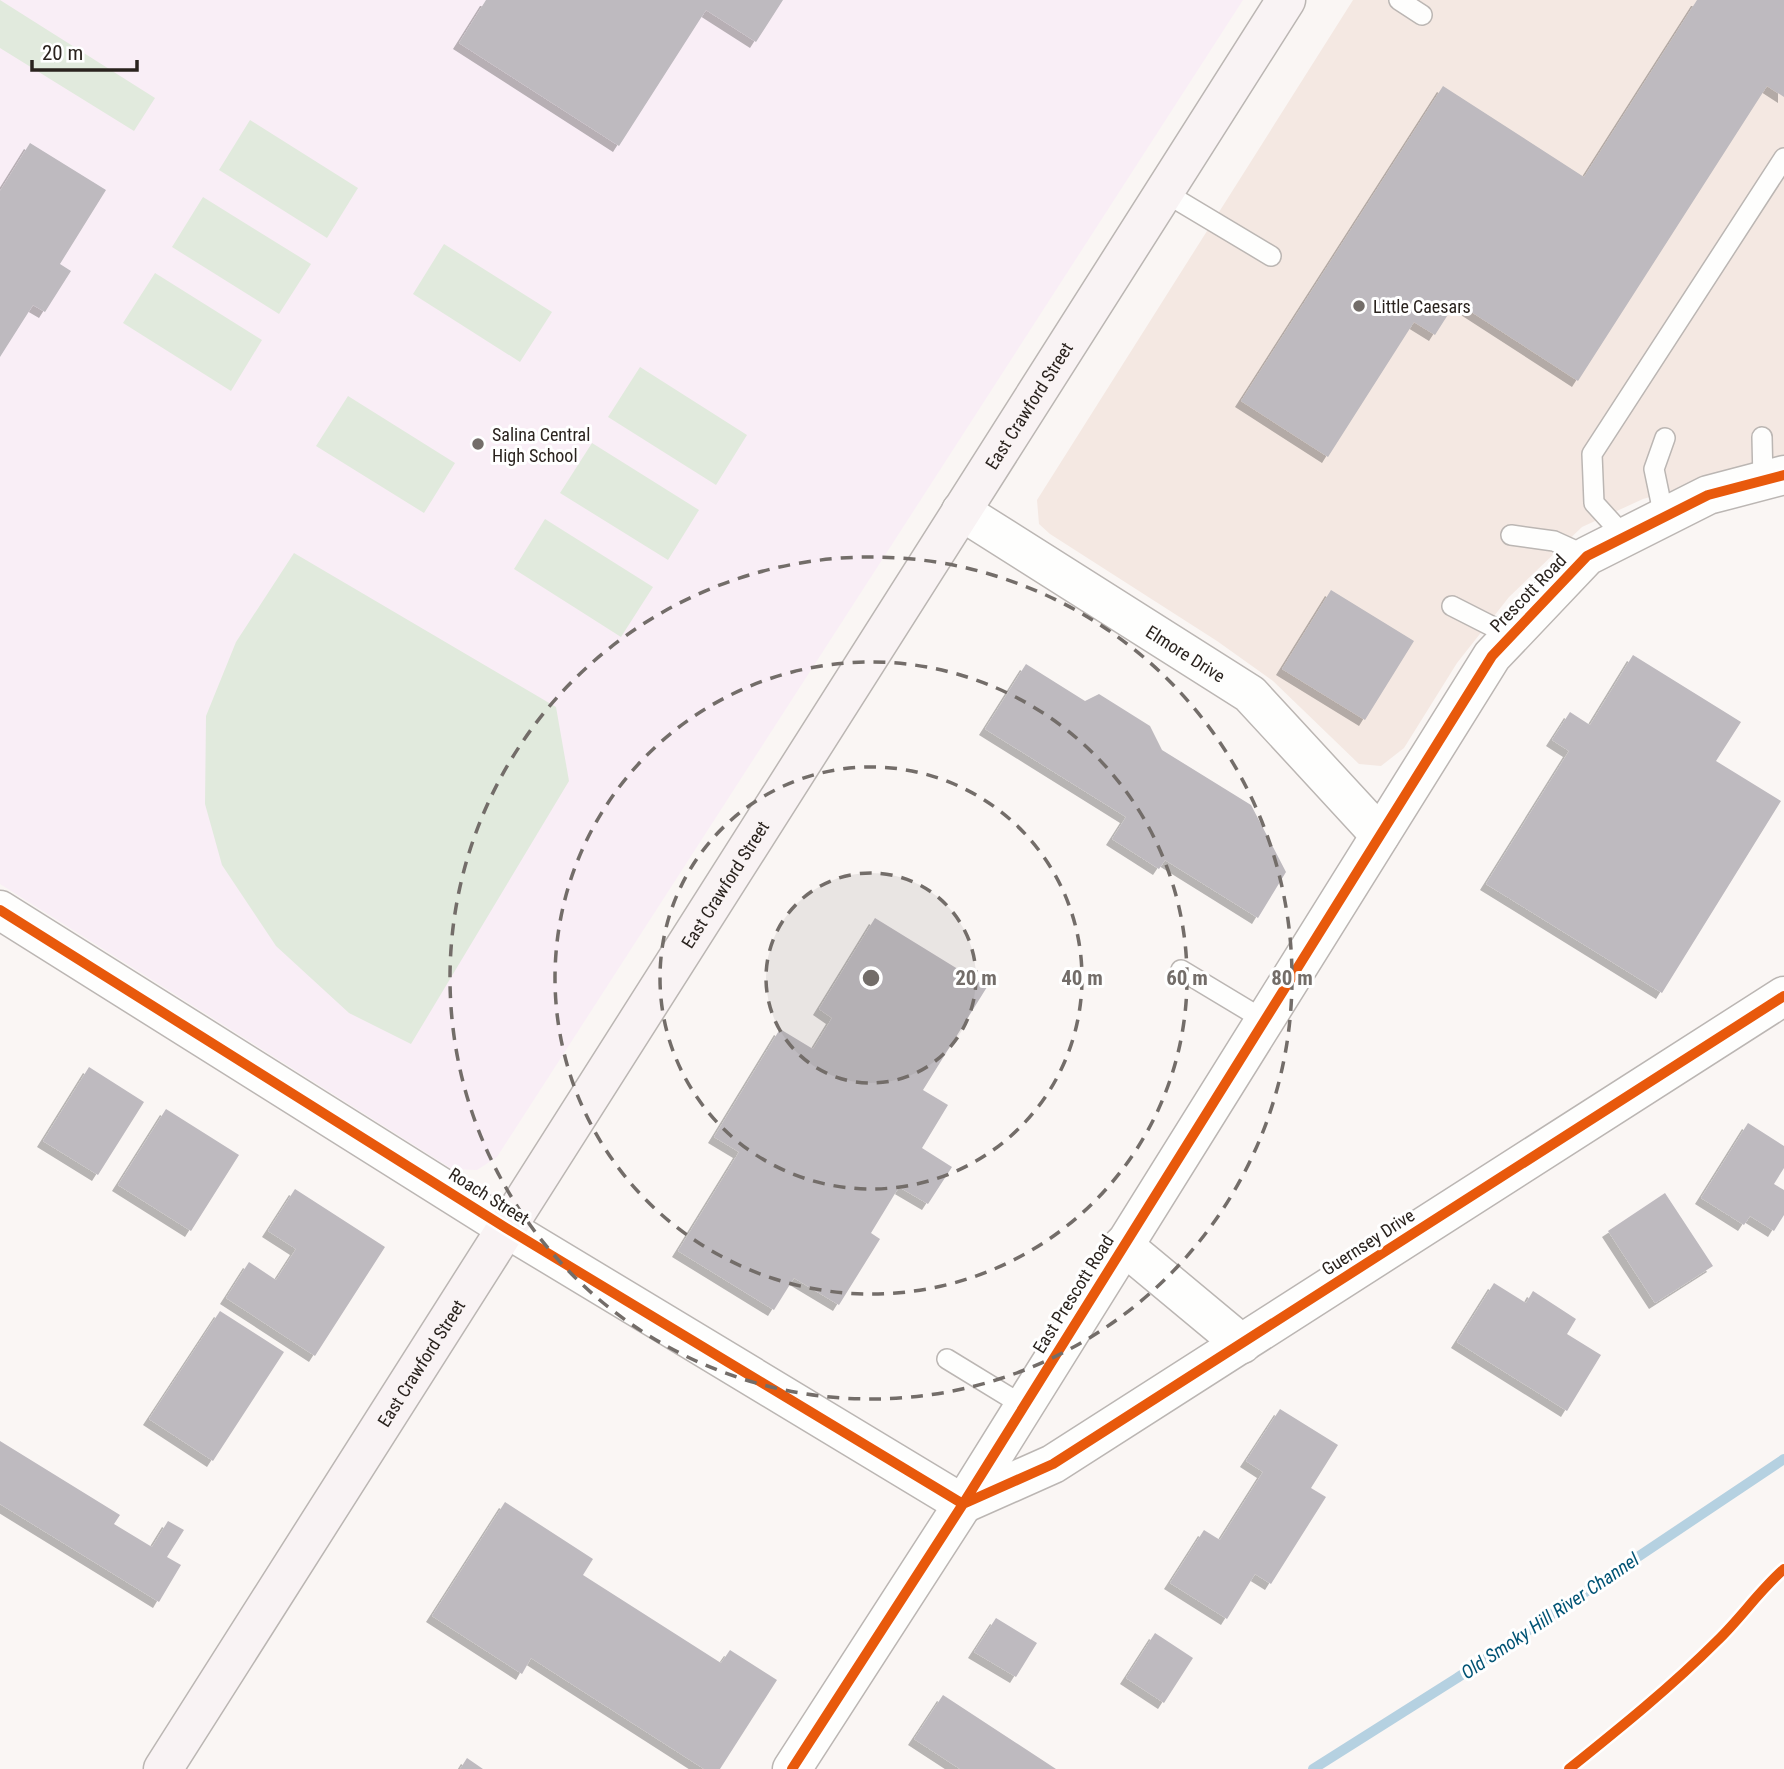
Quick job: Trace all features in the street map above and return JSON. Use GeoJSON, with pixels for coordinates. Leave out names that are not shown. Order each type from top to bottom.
{"type":"FeatureCollection","features":[{"type":"Feature","properties":{"kind":"main road","name":"East Crawford Street"},"geometry":{"type":"LineString","coordinates":[[163,1769],[1286,0]]}},
{"type":"Feature","properties":{"kind":"street","name":"Prescott Road"},"geometry":{"type":"LineString","coordinates":[[1380,835],[1492,656],[1587,556],[1708,495],[1773,478]]}},
{"type":"Feature","properties":{"kind":"street","name":"Elmore Drive"},"geometry":{"type":"LineString","coordinates":[[961,511],[1250,694],[1380,835]]}},
{"type":"Feature","properties":{"kind":"street","name":"East Prescott Road"},"geometry":{"type":"LineString","coordinates":[[793,1769],[963,1504],[1380,835]]}},
{"type":"Feature","properties":{"kind":"street","name":"Roach Street"},"geometry":{"type":"LineString","coordinates":[[0,910],[506,1228],[963,1504]]}},
{"type":"Feature","properties":{"kind":"street","name":"Guernsey Drive"},"geometry":{"type":"LineString","coordinates":[[963,1504],[1053,1464],[1784,996]]}},
{"type":"Feature","properties":{"kind":"street"},"geometry":{"type":"LineString","coordinates":[[1123,1245],[1242,1344]]}},
{"type":"Feature","properties":{"kind":"lane"},"geometry":{"type":"LineString","coordinates":[[1399,0],[1422,15]]}},
{"type":"Feature","properties":{"kind":"lane"},"geometry":{"type":"LineString","coordinates":[[1625,537],[1594,503],[1592,454],[1784,158]]}},
{"type":"Feature","properties":{"kind":"lane"},"geometry":{"type":"LineString","coordinates":[[1164,192],[1271,256]]}},
{"type":"Feature","properties":{"kind":"lane"},"geometry":{"type":"LineString","coordinates":[[1664,517],[1654,470],[1665,438]]}},
{"type":"Feature","properties":{"kind":"lane"},"geometry":{"type":"LineString","coordinates":[[1762,438],[1773,478]]}},
{"type":"Feature","properties":{"kind":"lane"},"geometry":{"type":"LineString","coordinates":[[1511,535],[1554,541],[1587,556]]}},
{"type":"Feature","properties":{"kind":"lane"},"geometry":{"type":"LineString","coordinates":[[1452,606],[1511,636]]}},
{"type":"Feature","properties":{"kind":"lane"},"geometry":{"type":"LineString","coordinates":[[1181,970],[1264,1020]]}},
{"type":"Feature","properties":{"kind":"lane"},"geometry":{"type":"LineString","coordinates":[[947,1359],[1024,1406]]}},
{"type":"Feature","properties":{"kind":"shaded area","name":"Salina Central High School"},"geometry":{"type":"Polygon","coordinates":[[[0,0],[1243,0],[497,1157],[477,1170],[452,1169],[0,884],[0,0]]]}},
{"type":"Feature","properties":{"kind":"shaded area"},"geometry":{"type":"Polygon","coordinates":[[[0,0],[155,98],[134,131],[0,48],[0,0]]]}},
{"type":"Feature","properties":{"kind":"shaded area"},"geometry":{"type":"Polygon","coordinates":[[[1353,0],[1784,0],[1784,459],[1643,499],[1582,527],[1509,597],[1457,663],[1404,748],[1381,766],[1359,764],[1273,681],[1217,641],[1050,534],[1039,524],[1037,500],[1353,0]]]}},
{"type":"Feature","properties":{"kind":"shaded area"},"geometry":{"type":"Polygon","coordinates":[[[250,120],[358,188],[327,238],[219,170],[250,120]]]}},
{"type":"Feature","properties":{"kind":"shaded area"},"geometry":{"type":"Polygon","coordinates":[[[203,197],[311,264],[279,314],[172,247],[203,197]]]}},
{"type":"Feature","properties":{"kind":"shaded area"},"geometry":{"type":"Polygon","coordinates":[[[444,244],[552,312],[520,362],[413,294],[444,244]]]}},
{"type":"Feature","properties":{"kind":"shaded area"},"geometry":{"type":"Polygon","coordinates":[[[155,273],[262,340],[231,391],[123,323],[155,273]]]}},
{"type":"Feature","properties":{"kind":"shaded area"},"geometry":{"type":"Polygon","coordinates":[[[640,367],[747,435],[716,485],[608,417],[640,367]]]}},
{"type":"Feature","properties":{"kind":"shaded area"},"geometry":{"type":"Polygon","coordinates":[[[348,396],[455,463],[424,513],[316,446],[348,396]]]}},
{"type":"Feature","properties":{"kind":"shaded area"},"geometry":{"type":"Polygon","coordinates":[[[592,443],[699,510],[668,560],[560,493],[592,443]]]}},
{"type":"Feature","properties":{"kind":"shaded area"},"geometry":{"type":"Polygon","coordinates":[[[545,519],[653,587],[621,637],[514,569],[545,519]]]}},
{"type":"Feature","properties":{"kind":"shaded area"},"geometry":{"type":"Polygon","coordinates":[[[294,553],[556,707],[569,781],[411,1044],[349,1013],[276,946],[222,865],[205,804],[206,716],[236,642],[294,553]]]}},
{"type":"Feature","properties":{"kind":"building"},"geometry":{"type":"Polygon","coordinates":[[[486,0],[783,0],[756,42],[706,10],[619,146],[459,43],[486,0]]]}},
{"type":"Feature","properties":{"kind":"building"},"geometry":{"type":"Polygon","coordinates":[[[1697,0],[1784,0],[1784,97],[1767,86],[1578,381],[1456,302],[1435,335],[1414,322],[1328,457],[1241,401],[1443,86],[1584,177],[1697,0]]]}},
{"type":"Feature","properties":{"kind":"building"},"geometry":{"type":"Polygon","coordinates":[[[30,143],[106,190],[60,264],[71,271],[45,312],[33,305],[0,357],[0,191],[30,143]]]}},
{"type":"Feature","properties":{"kind":"building"},"geometry":{"type":"Polygon","coordinates":[[[1331,590],[1414,641],[1365,720],[1282,669],[1331,590]]]}},
{"type":"Feature","properties":{"kind":"building"},"geometry":{"type":"Polygon","coordinates":[[[1633,655],[1741,722],[1716,761],[1781,801],[1662,993],[1486,884],[1569,751],[1552,740],[1570,712],[1590,725],[1633,655]]]}},
{"type":"Feature","properties":{"kind":"building"},"geometry":{"type":"Polygon","coordinates":[[[1026,664],[1085,701],[1099,694],[1150,726],[1162,750],[1251,805],[1286,872],[1258,918],[1165,860],[1159,869],[1112,839],[1126,817],[985,729],[1026,664]]]}},
{"type":"Feature","properties":{"kind":"building"},"geometry":{"type":"Polygon","coordinates":[[[875,918],[987,987],[923,1090],[948,1105],[922,1148],[952,1167],[928,1204],[899,1187],[871,1233],[880,1239],[839,1305],[794,1278],[774,1310],[678,1251],[739,1152],[714,1137],[780,1029],[813,1049],[832,1018],[819,1009],[875,918]]]}},
{"type":"Feature","properties":{"kind":"building"},"geometry":{"type":"Polygon","coordinates":[[[89,1067],[144,1102],[98,1175],[43,1141],[89,1067]]]}},
{"type":"Feature","properties":{"kind":"building"},"geometry":{"type":"Polygon","coordinates":[[[166,1109],[239,1155],[191,1231],[118,1185],[166,1109]]]}},
{"type":"Feature","properties":{"kind":"building"},"geometry":{"type":"Polygon","coordinates":[[[1748,1123],[1784,1146],[1784,1168],[1774,1184],[1784,1190],[1784,1215],[1774,1231],[1750,1216],[1744,1225],[1701,1198],[1748,1123]]]}},
{"type":"Feature","properties":{"kind":"building"},"geometry":{"type":"Polygon","coordinates":[[[295,1189],[385,1247],[315,1356],[226,1298],[249,1262],[276,1280],[296,1249],[268,1231],[295,1189]]]}},
{"type":"Feature","properties":{"kind":"building"},"geometry":{"type":"Polygon","coordinates":[[[1665,1193],[1713,1266],[1655,1303],[1608,1231],[1665,1193]]]}},
{"type":"Feature","properties":{"kind":"building"},"geometry":{"type":"Polygon","coordinates":[[[1494,1283],[1526,1303],[1533,1291],[1576,1319],[1567,1334],[1601,1355],[1567,1411],[1457,1342],[1494,1283]]]}},
{"type":"Feature","properties":{"kind":"building"},"geometry":{"type":"Polygon","coordinates":[[[220,1311],[284,1352],[213,1461],[149,1419],[220,1311]]]}},
{"type":"Feature","properties":{"kind":"building"},"geometry":{"type":"Polygon","coordinates":[[[1280,1409],[1338,1445],[1311,1488],[1326,1497],[1271,1584],[1255,1574],[1227,1619],[1170,1583],[1204,1530],[1220,1540],[1263,1472],[1246,1461],[1280,1409]]]}},
{"type":"Feature","properties":{"kind":"building"},"geometry":{"type":"Polygon","coordinates":[[[0,1441],[120,1515],[114,1524],[152,1547],[168,1521],[184,1530],[167,1557],[181,1565],[159,1602],[0,1504],[0,1441]]]}},
{"type":"Feature","properties":{"kind":"building"},"geometry":{"type":"Polygon","coordinates":[[[505,1502],[593,1559],[583,1575],[721,1663],[730,1650],[777,1680],[720,1769],[704,1769],[531,1658],[522,1674],[432,1616],[505,1502]]]}},
{"type":"Feature","properties":{"kind":"building"},"geometry":{"type":"Polygon","coordinates":[[[996,1618],[1037,1643],[1016,1677],[974,1652],[996,1618]]]}},
{"type":"Feature","properties":{"kind":"building"},"geometry":{"type":"Polygon","coordinates":[[[1155,1633],[1193,1658],[1164,1703],[1126,1678],[1155,1633]]]}},
{"type":"Feature","properties":{"kind":"building"},"geometry":{"type":"Polygon","coordinates":[[[943,1695],[1056,1769],[960,1769],[914,1739],[943,1695]]]}},
{"type":"Feature","properties":{"kind":"building"},"geometry":{"type":"Polygon","coordinates":[[[467,1758],[483,1769],[460,1769],[467,1758]]]}},
{"type":"Feature","properties":{"kind":"waterway","name":"Old Smoky Hill River Channel"},"geometry":{"type":"LineString","coordinates":[[1313,1769],[1457,1678],[1784,1459]]}},
{"type":"Feature","properties":{"kind":"cycle path"},"geometry":{"type":"LineString","coordinates":[[792,1769],[963,1504],[1492,656],[1587,556],[1708,495],[1784,475]]}},
{"type":"Feature","properties":{"kind":"cycle path"},"geometry":{"type":"LineString","coordinates":[[0,910],[506,1228],[963,1504],[1053,1464],[1784,996]]}},
{"type":"Feature","properties":{"kind":"cycle path"},"geometry":{"type":"LineString","coordinates":[[1569,1769],[1700,1658],[1784,1569]]}},
{"type":"Feature","properties":{"kind":"place","name":"Little Caesars"},"geometry":{"type":"Point","coordinates":[1359,306]}},
{"type":"Feature","properties":{"kind":"place","name":"Salina Central High School"},"geometry":{"type":"Point","coordinates":[478,444]}}]}
